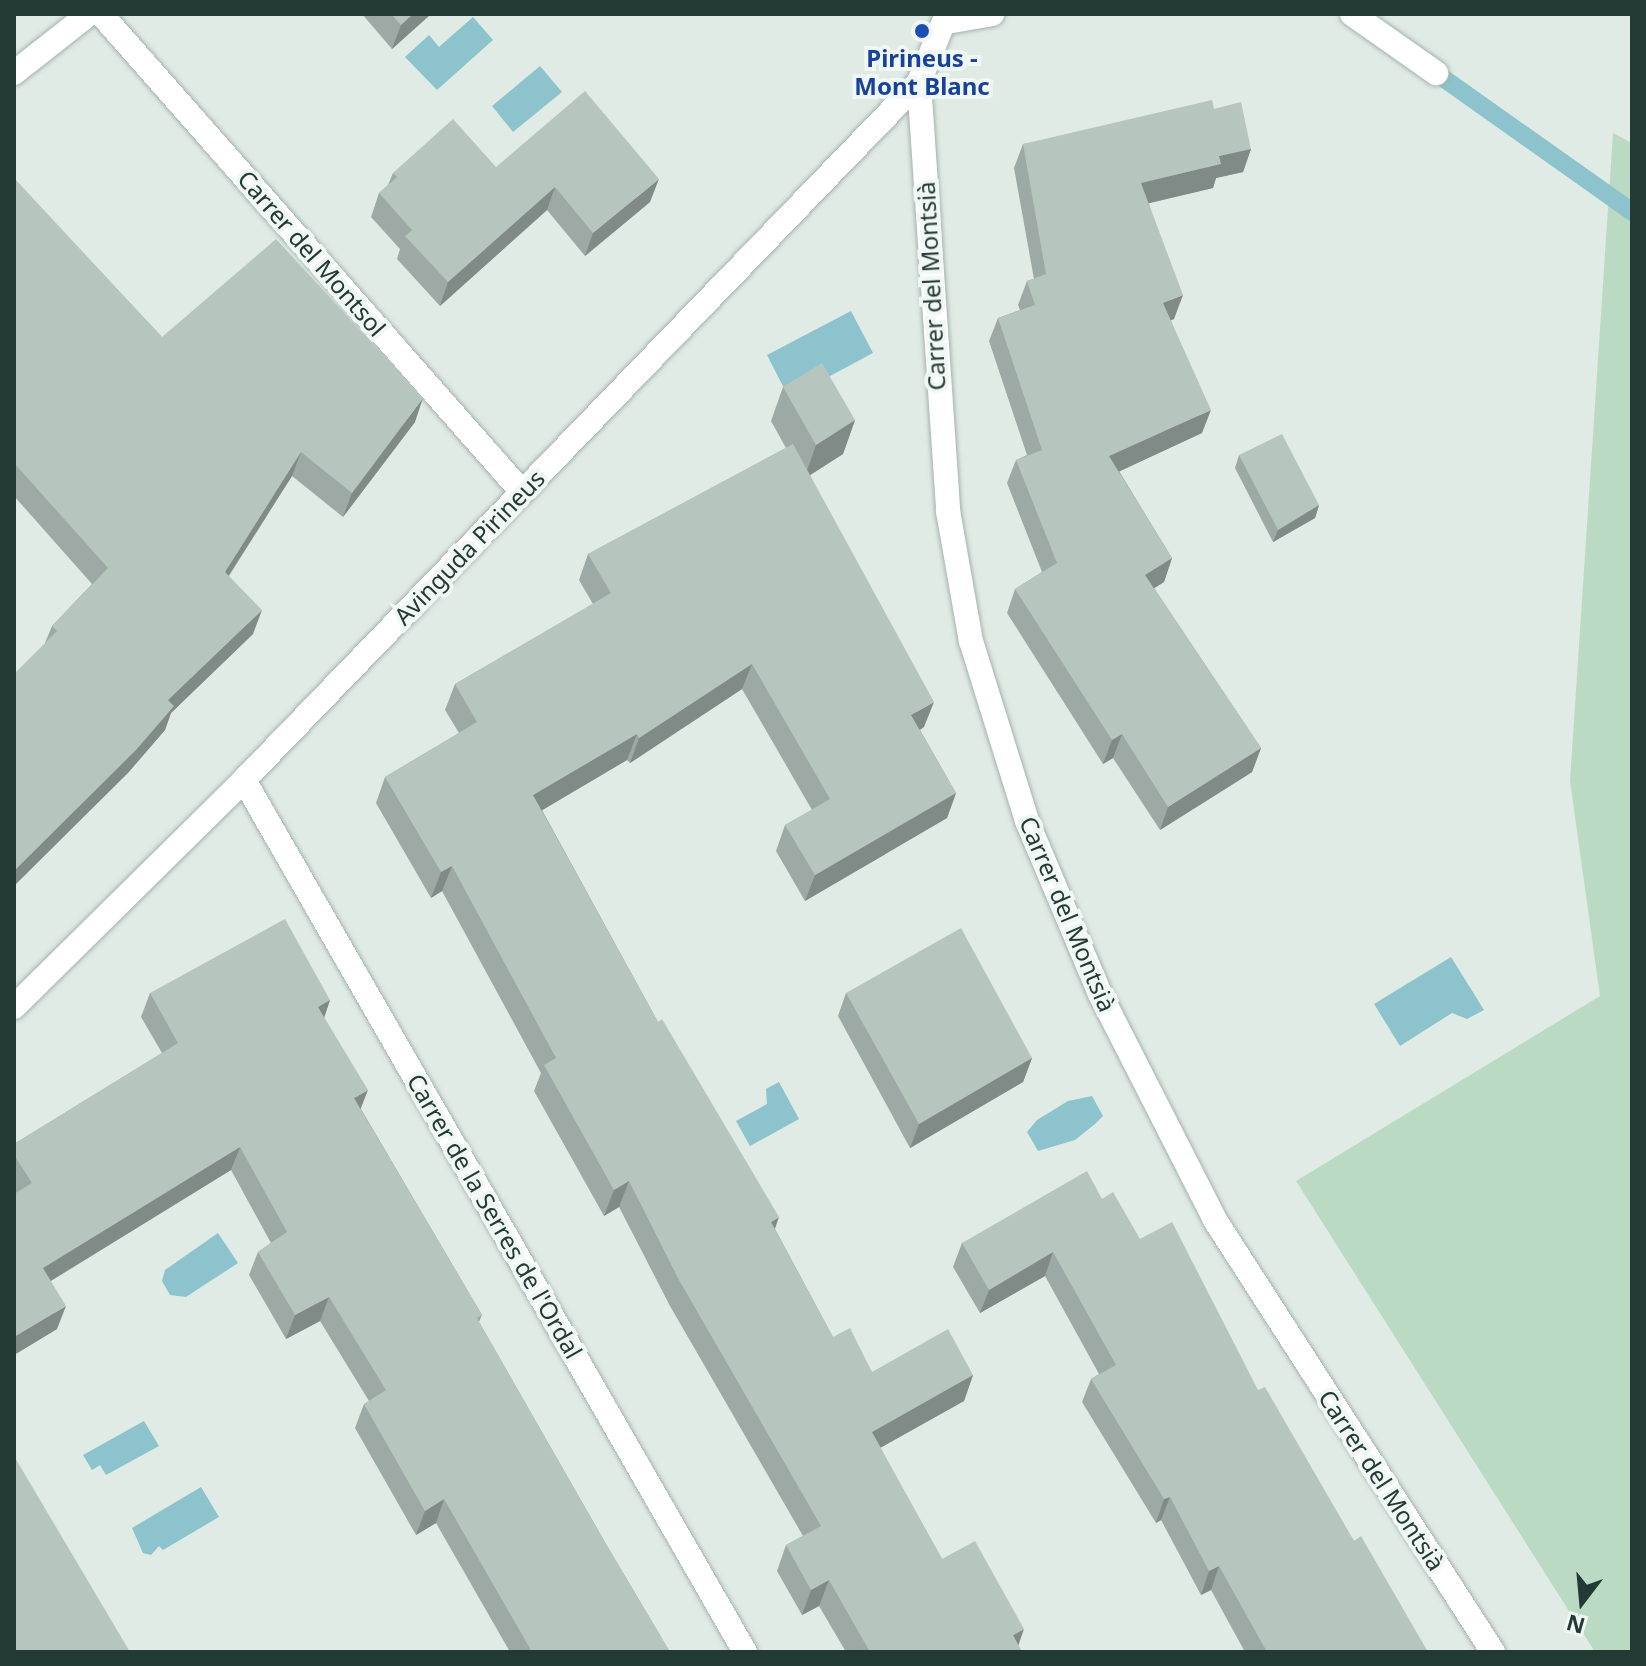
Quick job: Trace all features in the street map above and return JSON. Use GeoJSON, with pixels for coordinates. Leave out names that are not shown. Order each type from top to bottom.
{"type":"FeatureCollection","features":[{"type":"Feature","properties":{"kind":"street"},"geometry":{"type":"LineString","coordinates":[[14,73],[89,14]]}},
{"type":"Feature","properties":{"kind":"street","name":"Carrer del Montsol"},"geometry":{"type":"LineString","coordinates":[[101,14],[522,492]]}},
{"type":"Feature","properties":{"kind":"street"},"geometry":{"type":"LineString","coordinates":[[919,82],[947,18],[992,14]]}},
{"type":"Feature","properties":{"kind":"street"},"geometry":{"type":"LineString","coordinates":[[1352,14],[1436,73]]}},
{"type":"Feature","properties":{"kind":"street","name":"Avinguda Pirineus"},"geometry":{"type":"LineString","coordinates":[[14,1007],[244,780],[919,82]]}},
{"type":"Feature","properties":{"kind":"street","name":"Carrer del Montsià"},"geometry":{"type":"LineString","coordinates":[[919,82],[948,511],[971,641],[1027,821],[1100,994],[1215,1220],[1493,1652]]}},
{"type":"Feature","properties":{"kind":"street","name":"Carrer de la Serres de l'Ordal"},"geometry":{"type":"LineString","coordinates":[[244,780],[745,1652]]}},
{"type":"Feature","properties":{"kind":"green space"},"geometry":{"type":"Polygon","coordinates":[[[1613,133],[1632,143],[1632,1652],[1595,1652],[1296,1181],[1600,996],[1570,781],[1613,133]]]}},
{"type":"Feature","properties":{"kind":"water"},"geometry":{"type":"Polygon","coordinates":[[[473,17],[493,40],[437,90],[405,57],[429,35],[439,47],[473,17]]]}},
{"type":"Feature","properties":{"kind":"water"},"geometry":{"type":"Polygon","coordinates":[[[540,66],[562,92],[513,132],[492,106],[540,66]]]}},
{"type":"Feature","properties":{"kind":"water"},"geometry":{"type":"Polygon","coordinates":[[[851,311],[873,353],[789,398],[767,355],[851,311]]]}},
{"type":"Feature","properties":{"kind":"water"},"geometry":{"type":"Polygon","coordinates":[[[1451,957],[1484,1010],[1467,1019],[1452,1013],[1400,1046],[1374,1004],[1451,957]]]}},
{"type":"Feature","properties":{"kind":"water"},"geometry":{"type":"Polygon","coordinates":[[[779,1082],[799,1119],[750,1146],[736,1121],[767,1104],[766,1089],[779,1082]]]}},
{"type":"Feature","properties":{"kind":"water"},"geometry":{"type":"Polygon","coordinates":[[[1092,1096],[1103,1116],[1075,1140],[1038,1151],[1027,1132],[1037,1120],[1068,1101],[1092,1096]]]}},
{"type":"Feature","properties":{"kind":"water"},"geometry":{"type":"Polygon","coordinates":[[[218,1233],[238,1263],[186,1297],[170,1295],[162,1281],[165,1270],[218,1233]]]}},
{"type":"Feature","properties":{"kind":"water"},"geometry":{"type":"Polygon","coordinates":[[[144,1421],[159,1446],[106,1475],[100,1465],[92,1470],[83,1455],[144,1421]]]}},
{"type":"Feature","properties":{"kind":"water"},"geometry":{"type":"Polygon","coordinates":[[[201,1487],[219,1517],[163,1550],[159,1546],[151,1555],[143,1553],[132,1528],[201,1487]]]}},
{"type":"Feature","properties":{"kind":"building"},"geometry":{"type":"Polygon","coordinates":[[[391,14],[413,14],[401,25],[391,14]]]}},
{"type":"Feature","properties":{"kind":"building"},"geometry":{"type":"Polygon","coordinates":[[[585,91],[659,179],[593,233],[555,187],[448,282],[405,236],[412,230],[379,193],[397,177],[393,173],[453,119],[496,167],[585,91]]]}},
{"type":"Feature","properties":{"kind":"building"},"geometry":{"type":"Polygon","coordinates":[[[1212,100],[1214,109],[1241,102],[1251,149],[1219,156],[1221,164],[1141,183],[1183,295],[1163,303],[1211,410],[1109,456],[1172,558],[1145,575],[1261,748],[1168,807],[1122,734],[1112,740],[1015,589],[1057,563],[1016,460],[1042,450],[998,318],[1035,305],[1027,281],[1046,274],[1023,144],[1212,100]]]}},
{"type":"Feature","properties":{"kind":"building"},"geometry":{"type":"Polygon","coordinates":[[[15,179],[162,337],[276,239],[423,398],[352,493],[301,452],[225,572],[262,610],[168,700],[174,706],[136,750],[14,871],[14,674],[57,631],[52,626],[108,568],[14,463],[15,179]]]}},
{"type":"Feature","properties":{"kind":"building"},"geometry":{"type":"Polygon","coordinates":[[[822,363],[855,420],[816,445],[783,387],[822,363]]]}},
{"type":"Feature","properties":{"kind":"building"},"geometry":{"type":"Polygon","coordinates":[[[1282,434],[1319,505],[1278,530],[1239,455],[1282,434]]]}},
{"type":"Feature","properties":{"kind":"building"},"geometry":{"type":"Polygon","coordinates":[[[793,444],[934,702],[911,715],[956,793],[815,875],[785,825],[830,799],[752,664],[639,738],[637,734],[533,795],[658,1022],[662,1019],[779,1217],[771,1222],[833,1337],[850,1328],[872,1372],[948,1329],[973,1375],[872,1432],[942,1559],[975,1541],[1024,1629],[1013,1635],[1022,1652],[870,1652],[829,1580],[811,1590],[786,1545],[821,1526],[679,1280],[629,1181],[614,1190],[544,1065],[556,1058],[452,866],[441,872],[385,777],[477,722],[455,684],[611,593],[588,554],[793,444]]]}},
{"type":"Feature","properties":{"kind":"building"},"geometry":{"type":"Polygon","coordinates":[[[285,919],[330,1000],[318,1007],[368,1090],[354,1098],[482,1315],[477,1318],[670,1652],[532,1652],[444,1499],[425,1511],[364,1404],[386,1390],[329,1297],[295,1315],[258,1252],[287,1232],[240,1147],[43,1268],[66,1306],[14,1337],[14,1194],[32,1183],[14,1155],[14,1144],[178,1043],[150,993],[285,919]]]}},
{"type":"Feature","properties":{"kind":"building"},"geometry":{"type":"Polygon","coordinates":[[[961,928],[1032,1058],[919,1124],[846,993],[961,928]]]}},
{"type":"Feature","properties":{"kind":"building"},"geometry":{"type":"Polygon","coordinates":[[[1087,1171],[1102,1199],[1113,1192],[1140,1239],[1172,1222],[1258,1390],[1265,1387],[1354,1541],[1361,1536],[1428,1652],[1267,1652],[1219,1566],[1209,1571],[1170,1497],[1164,1499],[1091,1379],[1116,1365],[1053,1252],[989,1290],[962,1243],[1087,1171]]]}},
{"type":"Feature","properties":{"kind":"building"},"geometry":{"type":"Polygon","coordinates":[[[14,1456],[130,1652],[14,1652],[14,1456]]]}},
{"type":"Feature","properties":{"kind":"waterway"},"geometry":{"type":"LineString","coordinates":[[1436,73],[1632,212]]}},
{"type":"Feature","properties":{"kind":"place","name":"Pirineus - Mont Blanc"},"geometry":{"type":"Point","coordinates":[922,31]}}]}
